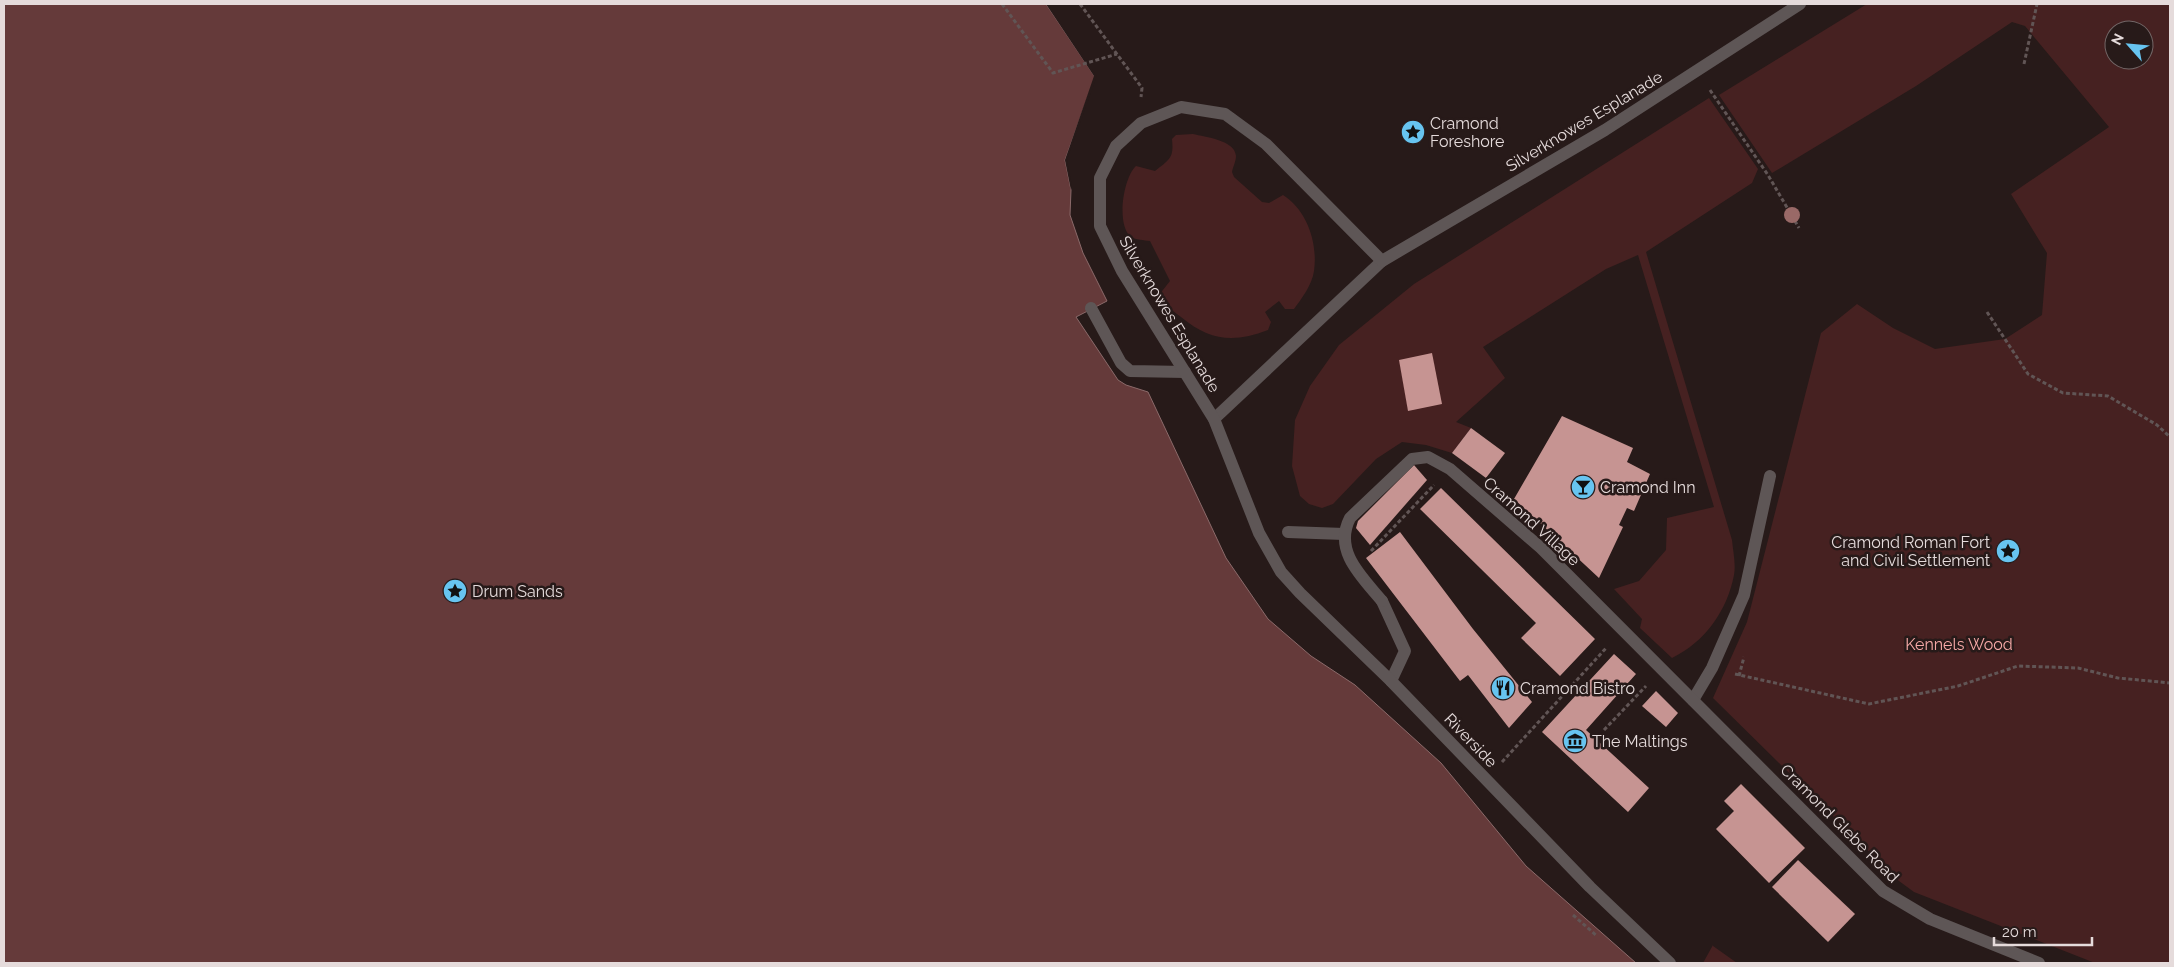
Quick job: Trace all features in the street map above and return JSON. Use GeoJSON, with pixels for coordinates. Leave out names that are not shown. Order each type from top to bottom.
{"type":"FeatureCollection","features":[{"type":"Feature","properties":{"kind":"street","name":"Silverknowes Esplanade"},"geometry":{"type":"LineString","coordinates":[[1214,420],[1382,261],[1604,130],[1800,4]]}},
{"type":"Feature","properties":{"kind":"street","name":"Silverknowes Esplanade"},"geometry":{"type":"LineString","coordinates":[[1259,533],[1214,420],[1122,271],[1100,226],[1100,178],[1116,146],[1141,123],[1181,108],[1225,114],[1266,144],[1382,261]]}},
{"type":"Feature","properties":{"kind":"street"},"geometry":{"type":"LineString","coordinates":[[1090,308],[1121,363],[1130,372],[1185,372]]}},
{"type":"Feature","properties":{"kind":"street","name":"Cramond Village"},"geometry":{"type":"LineString","coordinates":[[1344,534],[1350,518],[1412,459],[1428,457],[1450,469],[1540,548],[1693,700]]}},
{"type":"Feature","properties":{"kind":"street"},"geometry":{"type":"LineString","coordinates":[[1693,700],[1712,668],[1744,595],[1770,476]]}},
{"type":"Feature","properties":{"kind":"street"},"geometry":{"type":"LineString","coordinates":[[1288,532],[1344,534],[1347,554],[1355,568],[1382,601],[1405,651],[1391,681]]}},
{"type":"Feature","properties":{"kind":"street","name":"Riverside"},"geometry":{"type":"LineString","coordinates":[[1259,533],[1281,572],[1300,593],[1391,681],[1590,887],[1670,963]]}},
{"type":"Feature","properties":{"kind":"street","name":"Cramond Glebe Road"},"geometry":{"type":"LineString","coordinates":[[1693,700],[1883,891],[1930,919],[2039,963]]}},
{"type":"Feature","properties":{"kind":"path"},"geometry":{"type":"LineString","coordinates":[[1002,4],[1052,73],[1117,54]]}},
{"type":"Feature","properties":{"kind":"path"},"geometry":{"type":"LineString","coordinates":[[1080,4],[1142,88],[1141,123]]}},
{"type":"Feature","properties":{"kind":"path"},"geometry":{"type":"LineString","coordinates":[[2024,64],[2037,4]]}},
{"type":"Feature","properties":{"kind":"path"},"geometry":{"type":"LineString","coordinates":[[1697,70],[1768,175],[1799,228]]}},
{"type":"Feature","properties":{"kind":"path"},"geometry":{"type":"LineString","coordinates":[[1987,312],[2028,374],[2063,393],[2108,396],[2157,425],[2170,437]]}},
{"type":"Feature","properties":{"kind":"path"},"geometry":{"type":"LineString","coordinates":[[1355,568],[1450,469]]}},
{"type":"Feature","properties":{"kind":"path"},"geometry":{"type":"LineString","coordinates":[[1486,779],[1605,648],[1624,631]]}},
{"type":"Feature","properties":{"kind":"path"},"geometry":{"type":"LineString","coordinates":[[1712,668],[1869,704],[1958,686],[2018,666],[2078,668],[2118,678],[2170,683]]}},
{"type":"Feature","properties":{"kind":"path"},"geometry":{"type":"LineString","coordinates":[[1604,730],[1662,669]]}},
{"type":"Feature","properties":{"kind":"path"},"geometry":{"type":"LineString","coordinates":[[1573,914],[1597,936]]}},
{"type":"Feature","properties":{"kind":"path"},"geometry":{"type":"LineString","coordinates":[[1585,926],[1590,922]]}},
{"type":"Feature","properties":{"kind":"green space","name":"Kennels Wood"},"geometry":{"type":"Polygon","coordinates":[[[1867,4],[2170,4],[2170,963],[2095,963],[1914,892],[1899,881],[1713,698],[1747,622],[1821,333],[1857,304],[1893,328],[1935,349],[2005,339],[2042,315],[2047,253],[2011,194],[2109,127],[2025,26],[2012,22],[1916,86],[1772,173],[1719,95],[1867,4]]]}},
{"type":"Feature","properties":{"kind":"green space"},"geometry":{"type":"Polygon","coordinates":[[[1709,98],[1758,169],[1752,183],[1646,252],[1732,540],[1735,566],[1731,588],[1713,624],[1695,643],[1672,658],[1640,628],[1642,619],[1614,589],[1639,581],[1666,550],[1667,518],[1714,507],[1638,255],[1606,269],[1483,347],[1505,378],[1456,422],[1471,428],[1452,453],[1426,445],[1402,442],[1376,459],[1333,504],[1322,508],[1309,504],[1300,496],[1292,466],[1295,420],[1310,386],[1339,345],[1414,284],[1709,98]]]}},
{"type":"Feature","properties":{"kind":"green space"},"geometry":{"type":"Polygon","coordinates":[[[1193,134],[1219,140],[1231,146],[1236,156],[1232,172],[1234,177],[1262,202],[1269,203],[1283,195],[1299,209],[1309,228],[1315,260],[1311,281],[1294,309],[1285,309],[1279,301],[1265,312],[1271,322],[1268,330],[1233,338],[1212,335],[1192,325],[1168,307],[1159,295],[1170,281],[1150,241],[1133,238],[1126,231],[1123,202],[1131,172],[1136,166],[1155,171],[1170,158],[1172,139],[1176,135],[1193,134]]]}},
{"type":"Feature","properties":{"kind":"green space"},"geometry":{"type":"Polygon","coordinates":[[[1713,946],[1737,963],[1703,963],[1713,946]]]}},
{"type":"Feature","properties":{"kind":"shaded area","name":"Drum Sands"},"geometry":{"type":"Polygon","coordinates":[[[4,4],[1046,4],[1095,77],[1065,160],[1071,190],[1070,215],[1083,253],[1107,301],[1076,317],[1118,380],[1126,385],[1148,392],[1226,558],[1268,619],[1311,656],[1355,685],[1441,763],[1526,866],[1636,963],[4,963],[4,4]]]}},
{"type":"Feature","properties":{"kind":"pier"},"geometry":{"type":"Polygon","coordinates":[[[1046,4],[1049,4],[1097,76],[1067,160],[1072,185],[1071,190],[1065,160],[1094,76],[1046,4]]]}},
{"type":"Feature","properties":{"kind":"building"},"geometry":{"type":"Polygon","coordinates":[[[1432,353],[1442,404],[1408,411],[1399,360],[1432,353]]]}},
{"type":"Feature","properties":{"kind":"building","name":"Cramond Inn"},"geometry":{"type":"Polygon","coordinates":[[[1562,416],[1633,448],[1627,462],[1650,474],[1634,511],[1627,508],[1619,525],[1623,527],[1599,578],[1514,499],[1562,416]]]}},
{"type":"Feature","properties":{"kind":"building"},"geometry":{"type":"Polygon","coordinates":[[[1471,428],[1505,453],[1486,478],[1452,453],[1471,428]]]}},
{"type":"Feature","properties":{"kind":"building"},"geometry":{"type":"Polygon","coordinates":[[[1414,465],[1427,480],[1370,545],[1356,528],[1358,521],[1414,465]]]}},
{"type":"Feature","properties":{"kind":"building"},"geometry":{"type":"Polygon","coordinates":[[[1441,488],[1595,639],[1560,676],[1521,638],[1536,623],[1420,509],[1441,488]]]}},
{"type":"Feature","properties":{"kind":"building"},"geometry":{"type":"Polygon","coordinates":[[[1400,532],[1473,629],[1532,702],[1509,728],[1468,675],[1460,681],[1366,558],[1400,532]]]}},
{"type":"Feature","properties":{"kind":"building"},"geometry":{"type":"Polygon","coordinates":[[[1614,654],[1636,674],[1586,730],[1649,788],[1628,812],[1542,732],[1614,654]]]}},
{"type":"Feature","properties":{"kind":"building"},"geometry":{"type":"Polygon","coordinates":[[[1656,691],[1678,713],[1666,727],[1642,706],[1656,691]]]}},
{"type":"Feature","properties":{"kind":"building"},"geometry":{"type":"Polygon","coordinates":[[[1741,784],[1805,848],[1769,883],[1716,829],[1734,811],[1724,801],[1741,784]]]}},
{"type":"Feature","properties":{"kind":"building"},"geometry":{"type":"Polygon","coordinates":[[[1798,860],[1855,914],[1828,942],[1772,887],[1798,860]]]}},
{"type":"Feature","properties":{"kind":"place","name":"Cramond Foreshore"},"geometry":{"type":"Point","coordinates":[1413,132]}},
{"type":"Feature","properties":{"kind":"place","name":"Cramond Inn"},"geometry":{"type":"Point","coordinates":[1583,487]}},
{"type":"Feature","properties":{"kind":"place","name":"Cramond Roman Fort and Civil Settlement"},"geometry":{"type":"Point","coordinates":[2008,551]}},
{"type":"Feature","properties":{"kind":"place","name":"Drum Sands"},"geometry":{"type":"Point","coordinates":[455,591]}},
{"type":"Feature","properties":{"kind":"place","name":"Cramond Bistro"},"geometry":{"type":"Point","coordinates":[1503,688]}},
{"type":"Feature","properties":{"kind":"place","name":"The Maltings"},"geometry":{"type":"Point","coordinates":[1575,741]}}]}
